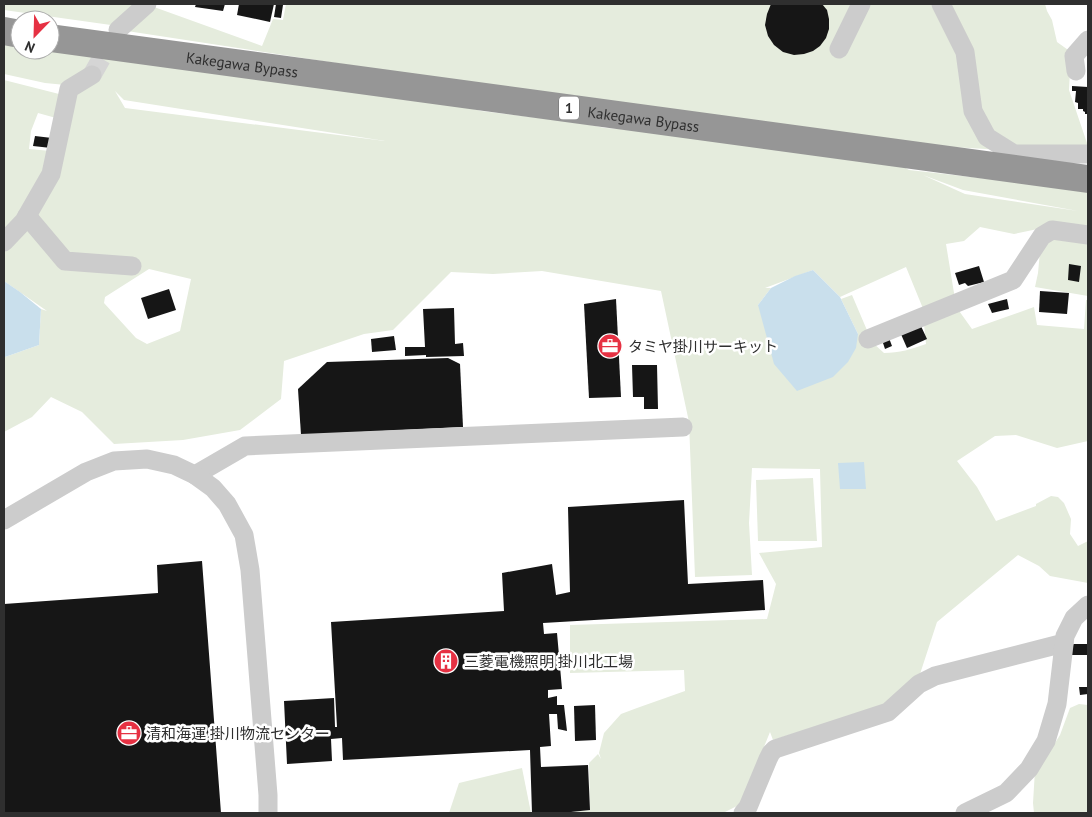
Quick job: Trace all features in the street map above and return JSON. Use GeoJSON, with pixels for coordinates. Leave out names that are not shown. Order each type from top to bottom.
{"type":"FeatureCollection","features":[{"type":"Feature","properties":{"kind":"highway","name":"Kakegawa Bypass"},"geometry":{"type":"LineString","coordinates":[[60,39],[1088,179]]}},
{"type":"Feature","properties":{"kind":"street"},"geometry":{"type":"LineString","coordinates":[[118,30],[147,4]]}},
{"type":"Feature","properties":{"kind":"street"},"geometry":{"type":"LineString","coordinates":[[839,49],[861,4]]}},
{"type":"Feature","properties":{"kind":"street"},"geometry":{"type":"LineString","coordinates":[[942,4],[965,52],[973,111],[987,137],[1014,154],[1088,154]]}},
{"type":"Feature","properties":{"kind":"street"},"geometry":{"type":"LineString","coordinates":[[1076,71],[1074,56],[1088,40]]}},
{"type":"Feature","properties":{"kind":"street"},"geometry":{"type":"LineString","coordinates":[[4,242],[28,216],[51,174],[69,89],[92,75]]}},
{"type":"Feature","properties":{"kind":"street"},"geometry":{"type":"LineString","coordinates":[[28,216],[65,261],[132,266]]}},
{"type":"Feature","properties":{"kind":"street"},"geometry":{"type":"LineString","coordinates":[[868,340],[1013,280],[1042,236],[1052,230],[1088,235]]}},
{"type":"Feature","properties":{"kind":"street"},"geometry":{"type":"LineString","coordinates":[[196,475],[245,446],[683,427]]}},
{"type":"Feature","properties":{"kind":"street"},"geometry":{"type":"LineString","coordinates":[[4,520],[86,472],[114,461],[147,459],[174,465],[196,475],[213,488],[228,504],[244,536],[250,570],[268,813]]}},
{"type":"Feature","properties":{"kind":"street"},"geometry":{"type":"LineString","coordinates":[[965,813],[1006,793],[1029,769],[1046,741],[1056,704],[1065,636],[1074,618],[1088,605]]}},
{"type":"Feature","properties":{"kind":"street"},"geometry":{"type":"LineString","coordinates":[[743,813],[748,807],[771,753],[776,748],[888,712],[919,684],[935,676],[1064,643]]}},
{"type":"Feature","properties":{"kind":"green space"},"geometry":{"type":"Polygon","coordinates":[[[4,4],[144,4],[118,26],[60,18],[60,10],[4,10],[4,4]]]}},
{"type":"Feature","properties":{"kind":"green space"},"geometry":{"type":"Polygon","coordinates":[[[286,4],[1045,4],[1052,20],[1057,42],[1071,52],[1069,90],[1088,146],[1020,151],[855,141],[127,31],[154,7],[262,46],[273,19],[283,20],[286,4]]]}},
{"type":"Feature","properties":{"kind":"green space"},"geometry":{"type":"Polygon","coordinates":[[[4,41],[10,42],[10,60],[60,60],[60,51],[466,107],[481,111],[581,123],[605,128],[666,132],[902,166],[909,170],[1088,190],[1088,231],[1052,226],[1014,234],[980,227],[964,241],[946,244],[955,299],[924,311],[906,267],[840,297],[813,270],[765,288],[771,288],[758,305],[858,334],[841,299],[852,295],[872,342],[884,353],[926,344],[924,324],[957,308],[972,329],[1034,307],[1037,325],[1084,329],[1086,300],[1088,300],[1088,441],[1057,448],[1016,435],[995,436],[957,461],[977,487],[996,521],[1036,506],[1036,504],[1051,496],[1058,497],[1064,503],[1071,519],[1070,534],[1078,546],[1088,541],[1088,583],[1050,576],[1039,566],[1018,555],[937,622],[920,674],[884,705],[773,740],[770,732],[741,804],[723,813],[571,813],[590,810],[589,763],[598,754],[601,759],[599,753],[604,733],[621,714],[685,691],[684,670],[570,673],[570,625],[767,619],[776,584],[759,553],[822,547],[820,469],[752,468],[749,523],[752,575],[695,577],[689,422],[661,291],[542,271],[493,274],[451,272],[393,330],[364,334],[284,361],[281,399],[240,430],[183,440],[114,444],[82,412],[51,397],[32,417],[4,432],[4,356],[39,345],[41,309],[47,311],[4,281],[4,80],[63,95],[56,118],[38,113],[31,131],[29,149],[51,151],[76,86],[45,83],[4,74],[4,41]],[[115,91],[125,108],[385,141],[124,100],[115,91]],[[923,175],[965,194],[1078,211],[963,190],[923,175]],[[149,269],[105,297],[104,303],[136,338],[147,344],[180,331],[191,279],[149,269]]]}},
{"type":"Feature","properties":{"kind":"green space"},"geometry":{"type":"Polygon","coordinates":[[[1058,234],[1088,239],[1088,296],[1035,287],[1041,241],[1058,234]]]}},
{"type":"Feature","properties":{"kind":"green space"},"geometry":{"type":"Polygon","coordinates":[[[813,478],[817,541],[758,541],[756,480],[813,478]]]}},
{"type":"Feature","properties":{"kind":"green space"},"geometry":{"type":"Polygon","coordinates":[[[1079,704],[1088,705],[1088,813],[1034,813],[1035,770],[1060,735],[1070,708],[1079,704]]]}},
{"type":"Feature","properties":{"kind":"green space"},"geometry":{"type":"Polygon","coordinates":[[[522,768],[531,813],[449,813],[459,783],[522,768]]]}},
{"type":"Feature","properties":{"kind":"water"},"geometry":{"type":"Polygon","coordinates":[[[813,270],[840,297],[858,334],[856,348],[848,362],[833,377],[797,391],[774,364],[758,305],[771,288],[795,276],[813,270]]]}},
{"type":"Feature","properties":{"kind":"water"},"geometry":{"type":"Polygon","coordinates":[[[4,281],[41,309],[39,345],[5,357],[4,356],[4,281]]]}},
{"type":"Feature","properties":{"kind":"water"},"geometry":{"type":"Polygon","coordinates":[[[864,462],[866,489],[840,489],[838,463],[864,462]]]}},
{"type":"Feature","properties":{"kind":"building"},"geometry":{"type":"Polygon","coordinates":[[[196,4],[225,4],[223,11],[195,7],[196,4]]]}},
{"type":"Feature","properties":{"kind":"building"},"geometry":{"type":"Polygon","coordinates":[[[239,4],[274,4],[270,22],[237,15],[239,4]]]}},
{"type":"Feature","properties":{"kind":"building"},"geometry":{"type":"Polygon","coordinates":[[[276,4],[283,5],[281,18],[274,17],[276,4]]]}},
{"type":"Feature","properties":{"kind":"building"},"geometry":{"type":"Polygon","coordinates":[[[771,4],[822,4],[827,10],[829,19],[829,29],[826,38],[820,46],[804,54],[794,55],[783,52],[774,45],[768,36],[765,25],[771,4]]]}},
{"type":"Feature","properties":{"kind":"building"},"geometry":{"type":"Polygon","coordinates":[[[1072,86],[1088,87],[1088,114],[1085,114],[1083,109],[1078,109],[1078,103],[1075,102],[1076,91],[1072,91],[1072,86]]]}},
{"type":"Feature","properties":{"kind":"building"},"geometry":{"type":"Polygon","coordinates":[[[35,136],[52,138],[51,148],[33,146],[35,136]]]}},
{"type":"Feature","properties":{"kind":"building"},"geometry":{"type":"Polygon","coordinates":[[[1069,264],[1081,266],[1079,282],[1068,280],[1069,264]]]}},
{"type":"Feature","properties":{"kind":"building"},"geometry":{"type":"Polygon","coordinates":[[[979,266],[984,282],[968,286],[965,283],[959,285],[955,273],[979,266]]]}},
{"type":"Feature","properties":{"kind":"building"},"geometry":{"type":"Polygon","coordinates":[[[169,289],[176,310],[148,319],[141,298],[169,289]]]}},
{"type":"Feature","properties":{"kind":"building"},"geometry":{"type":"Polygon","coordinates":[[[1040,291],[1069,293],[1067,314],[1039,312],[1040,291]]]}},
{"type":"Feature","properties":{"kind":"building"},"geometry":{"type":"Polygon","coordinates":[[[616,299],[621,397],[589,398],[584,304],[616,299]]]}},
{"type":"Feature","properties":{"kind":"building"},"geometry":{"type":"Polygon","coordinates":[[[1007,299],[1009,309],[992,313],[988,304],[1007,299]]]}},
{"type":"Feature","properties":{"kind":"building"},"geometry":{"type":"Polygon","coordinates":[[[454,308],[455,344],[463,343],[464,356],[405,356],[405,347],[425,347],[423,309],[454,308]]]}},
{"type":"Feature","properties":{"kind":"building"},"geometry":{"type":"Polygon","coordinates":[[[920,324],[927,339],[907,348],[900,332],[920,324]]]}},
{"type":"Feature","properties":{"kind":"building"},"geometry":{"type":"Polygon","coordinates":[[[394,336],[396,350],[372,352],[371,339],[394,336]]]}},
{"type":"Feature","properties":{"kind":"building"},"geometry":{"type":"Polygon","coordinates":[[[889,338],[892,346],[885,349],[882,340],[889,338]]]}},
{"type":"Feature","properties":{"kind":"building"},"geometry":{"type":"Polygon","coordinates":[[[448,358],[460,364],[463,427],[301,435],[298,389],[327,362],[448,358]]]}},
{"type":"Feature","properties":{"kind":"building"},"geometry":{"type":"Polygon","coordinates":[[[632,365],[657,365],[658,409],[644,409],[644,397],[633,397],[632,365]]]}},
{"type":"Feature","properties":{"kind":"building","name":"三菱電機照明 掛川北工場"},"geometry":{"type":"Polygon","coordinates":[[[684,500],[688,584],[763,580],[765,610],[543,623],[544,634],[557,633],[562,689],[548,690],[548,698],[557,696],[557,705],[564,705],[567,731],[558,729],[557,714],[549,714],[551,746],[540,747],[541,767],[588,765],[590,810],[571,813],[532,813],[530,750],[343,760],[342,738],[331,739],[332,761],[287,764],[284,701],[334,698],[335,727],[337,727],[331,622],[504,611],[502,573],[552,564],[556,595],[570,592],[568,507],[684,500]]]}},
{"type":"Feature","properties":{"kind":"building"},"geometry":{"type":"Polygon","coordinates":[[[202,561],[221,813],[4,813],[4,604],[158,593],[157,565],[202,561]]]}},
{"type":"Feature","properties":{"kind":"building"},"geometry":{"type":"Polygon","coordinates":[[[1071,644],[1088,644],[1088,655],[1071,655],[1071,644]]]}},
{"type":"Feature","properties":{"kind":"building"},"geometry":{"type":"Polygon","coordinates":[[[1079,687],[1088,687],[1088,694],[1080,695],[1079,687]]]}},
{"type":"Feature","properties":{"kind":"building"},"geometry":{"type":"Polygon","coordinates":[[[595,705],[596,740],[575,741],[574,706],[595,705]]]}},
{"type":"Feature","properties":{"kind":"tunnel"},"geometry":{"type":"LineString","coordinates":[[92,75],[113,38]]}},
{"type":"Feature","properties":{"kind":"place","name":"タミヤ掛川サーキット"},"geometry":{"type":"Point","coordinates":[610,346]}},
{"type":"Feature","properties":{"kind":"place","name":"三菱電機照明 掛川北工場"},"geometry":{"type":"Point","coordinates":[446,661]}},
{"type":"Feature","properties":{"kind":"place","name":"清和海運 掛川物流センター"},"geometry":{"type":"Point","coordinates":[129,733]}}]}
